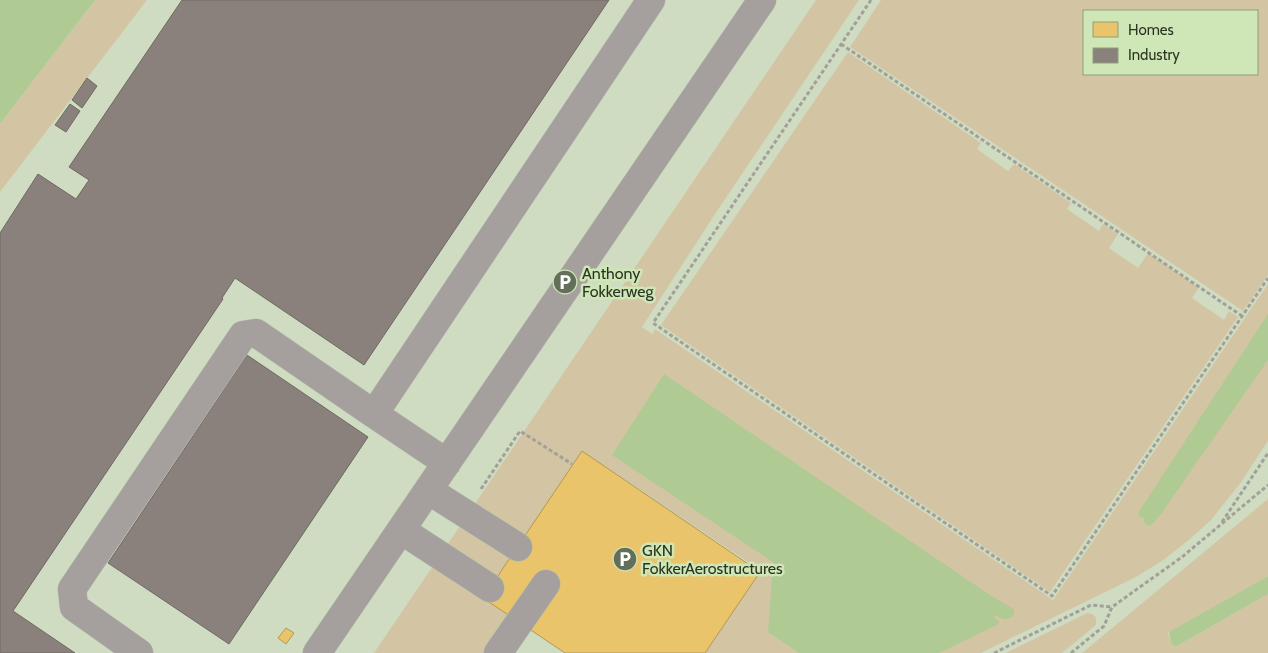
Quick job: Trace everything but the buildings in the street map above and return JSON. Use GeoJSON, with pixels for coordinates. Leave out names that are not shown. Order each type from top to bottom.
{"type":"FeatureCollection","features":[{"type":"Feature","properties":{"kind":"street"},"geometry":{"type":"LineString","coordinates":[[374,414],[651,0]]}},
{"type":"Feature","properties":{"kind":"street"},"geometry":{"type":"LineString","coordinates":[[317,653],[762,0]]}},
{"type":"Feature","properties":{"kind":"street"},"geometry":{"type":"LineString","coordinates":[[139,653],[74,607],[72,589],[243,334],[256,333],[447,463]]}},
{"type":"Feature","properties":{"kind":"street"},"geometry":{"type":"LineString","coordinates":[[428,490],[518,547]]}},
{"type":"Feature","properties":{"kind":"street"},"geometry":{"type":"LineString","coordinates":[[401,530],[490,588]]}},
{"type":"Feature","properties":{"kind":"street"},"geometry":{"type":"LineString","coordinates":[[498,653],[546,584]]}},
{"type":"Feature","properties":{"kind":"path"},"geometry":{"type":"LineString","coordinates":[[871,0],[653,323],[1052,596],[1268,278]]}},
{"type":"Feature","properties":{"kind":"path"},"geometry":{"type":"LineString","coordinates":[[841,44],[1242,316]]}},
{"type":"Feature","properties":{"kind":"path"},"geometry":{"type":"LineString","coordinates":[[465,513],[520,431],[572,464]]}},
{"type":"Feature","properties":{"kind":"path"},"geometry":{"type":"LineString","coordinates":[[1220,524],[1268,453]]}},
{"type":"Feature","properties":{"kind":"path"},"geometry":{"type":"LineString","coordinates":[[1071,653],[1104,626],[1112,607],[1182,557],[1268,485]]}},
{"type":"Feature","properties":{"kind":"path"},"geometry":{"type":"LineString","coordinates":[[994,653],[1091,606],[1112,607]]}},
{"type":"Feature","properties":{"kind":"shaded area"},"geometry":{"type":"Polygon","coordinates":[[[0,0],[95,0],[0,124],[0,0]]]}},
{"type":"Feature","properties":{"kind":"shaded area"},"geometry":{"type":"Polygon","coordinates":[[[95,0],[147,0],[0,192],[0,124],[95,0]]]}},
{"type":"Feature","properties":{"kind":"shaded area"},"geometry":{"type":"Polygon","coordinates":[[[816,0],[859,0],[717,211],[642,327],[652,334],[655,329],[1053,600],[1268,284],[1268,441],[1239,485],[1211,520],[1162,561],[1136,577],[981,653],[705,653],[760,570],[609,469],[484,653],[374,653],[816,0]]]}},
{"type":"Feature","properties":{"kind":"shaded area"},"geometry":{"type":"Polygon","coordinates":[[[881,0],[1268,0],[1268,275],[1243,311],[850,47],[881,0]]]}},
{"type":"Feature","properties":{"kind":"shaded area"},"geometry":{"type":"Polygon","coordinates":[[[848,52],[981,143],[977,149],[1008,171],[1014,164],[1071,203],[1067,209],[1099,231],[1103,224],[1118,234],[1109,248],[1138,268],[1148,253],[1199,288],[1192,298],[1224,320],[1229,311],[1238,317],[1050,592],[661,325],[848,52]]]}},
{"type":"Feature","properties":{"kind":"shaded area"},"geometry":{"type":"Polygon","coordinates":[[[1268,314],[1268,360],[1161,514],[1148,526],[1144,523],[1144,518],[1141,516],[1140,518],[1138,513],[1268,314]]]}},
{"type":"Feature","properties":{"kind":"shaded area"},"geometry":{"type":"Polygon","coordinates":[[[664,374],[1012,608],[1014,615],[1005,619],[996,615],[994,618],[999,621],[999,624],[939,653],[799,653],[768,632],[773,562],[612,455],[664,374]]]}},
{"type":"Feature","properties":{"kind":"shaded area"},"geometry":{"type":"Polygon","coordinates":[[[1268,499],[1268,576],[1168,633],[1171,643],[1175,647],[1268,594],[1268,653],[1082,653],[1268,499]]]}},
{"type":"Feature","properties":{"kind":"shaded area"},"geometry":{"type":"Polygon","coordinates":[[[1268,576],[1268,594],[1175,647],[1171,643],[1169,632],[1268,576]]]}},
{"type":"Feature","properties":{"kind":"shaded area"},"geometry":{"type":"Polygon","coordinates":[[[1087,613],[1093,614],[1096,618],[1096,625],[1062,653],[1006,653],[1087,613]]]}},
{"type":"Feature","properties":{"kind":"place","name":"Anthony Fokkerweg"},"geometry":{"type":"Point","coordinates":[565,282]}},
{"type":"Feature","properties":{"kind":"place","name":"GKN FokkerAerostructures"},"geometry":{"type":"Point","coordinates":[625,559]}}]}
